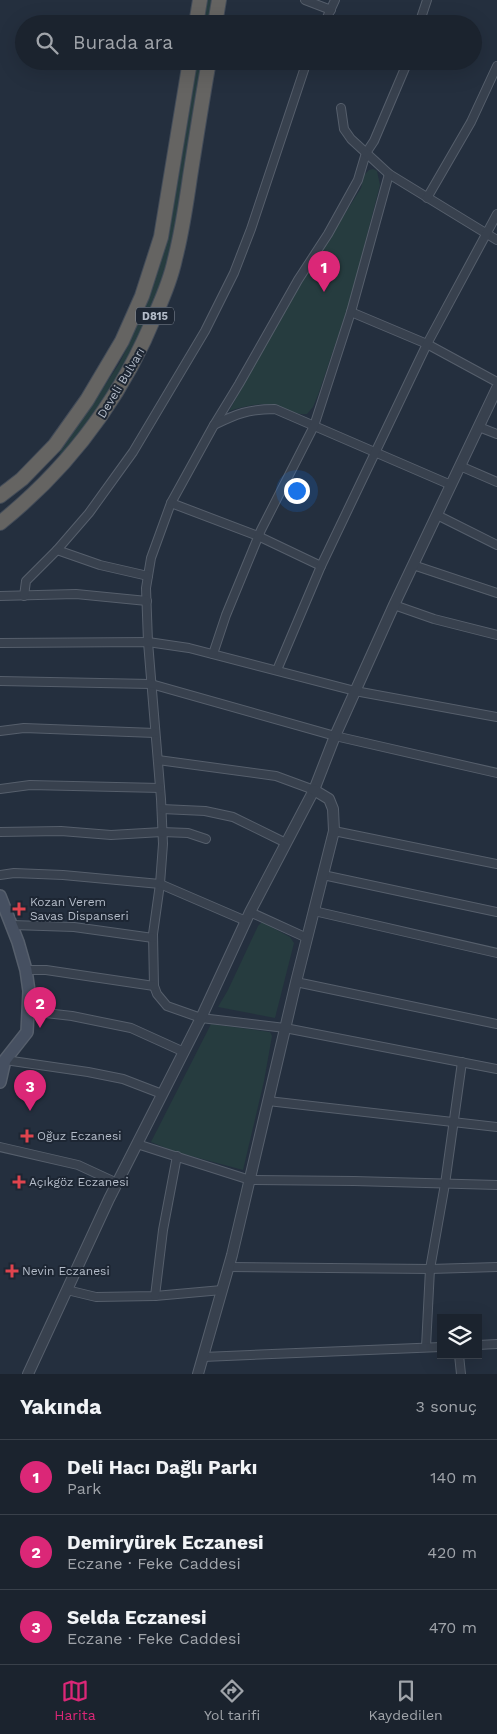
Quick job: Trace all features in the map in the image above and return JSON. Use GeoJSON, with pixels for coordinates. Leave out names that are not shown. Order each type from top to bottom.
{"type":"FeatureCollection","features":[{"type":"Feature","properties":{"kind":"highway"},"geometry":{"type":"LineString","coordinates":[[198,15],[200,0]]}},
{"type":"Feature","properties":{"kind":"highway"},"geometry":{"type":"LineString","coordinates":[[216,15],[219,0]]}},
{"type":"Feature","properties":{"kind":"highway","name":"Develi Bulvarı"},"geometry":{"type":"LineString","coordinates":[[0,496],[22,478],[55,445],[101,378],[130,323],[161,237],[189,70]]}},
{"type":"Feature","properties":{"kind":"highway","name":"Develi Bulvarı"},"geometry":{"type":"LineString","coordinates":[[0,523],[61,466],[93,428],[128,374],[145,341],[170,277],[177,251],[207,70]]}},
{"type":"Feature","properties":{"kind":"main road"},"geometry":{"type":"LineString","coordinates":[[0,896],[12,925],[26,970],[29,991],[27,1032],[5,1060],[0,1082]]}},
{"type":"Feature","properties":{"kind":"street"},"geometry":{"type":"LineString","coordinates":[[305,0],[331,10]]}},
{"type":"Feature","properties":{"kind":"street"},"geometry":{"type":"LineString","coordinates":[[328,15],[335,0]]}},
{"type":"Feature","properties":{"kind":"street"},"geometry":{"type":"LineString","coordinates":[[422,15],[426,0]]}},
{"type":"Feature","properties":{"kind":"street"},"geometry":{"type":"LineString","coordinates":[[427,198],[494,81],[497,66]]}},
{"type":"Feature","properties":{"kind":"street"},"geometry":{"type":"LineString","coordinates":[[24,596],[26,581],[57,550],[89,513],[133,452],[206,332],[234,273],[251,229],[304,70]]}},
{"type":"Feature","properties":{"kind":"street"},"geometry":{"type":"LineString","coordinates":[[404,70],[374,141],[366,153],[358,180],[328,234],[298,280],[171,503],[151,558],[147,601],[148,642],[162,809],[160,884],[153,938],[154,986],[157,994],[167,1006],[201,1018],[285,1028],[497,1069]]}},
{"type":"Feature","properties":{"kind":"street"},"geometry":{"type":"LineString","coordinates":[[341,108],[344,129],[351,139],[389,174],[497,240]]}},
{"type":"Feature","properties":{"kind":"street"},"geometry":{"type":"LineString","coordinates":[[213,654],[226,615],[258,536],[314,426],[351,312],[389,174]]}},
{"type":"Feature","properties":{"kind":"street"},"geometry":{"type":"LineString","coordinates":[[277,670],[321,566],[427,344],[497,214]]}},
{"type":"Feature","properties":{"kind":"street"},"geometry":{"type":"LineString","coordinates":[[351,312],[427,344],[497,382]]}},
{"type":"Feature","properties":{"kind":"street"},"geometry":{"type":"LineString","coordinates":[[28,1374],[117,1184],[201,1018],[248,917],[314,790],[335,736],[394,605],[497,388]]}},
{"type":"Feature","properties":{"kind":"street"},"geometry":{"type":"LineString","coordinates":[[214,426],[240,413],[258,409],[275,409],[451,485]]}},
{"type":"Feature","properties":{"kind":"street"},"geometry":{"type":"LineString","coordinates":[[479,427],[497,434]]}},
{"type":"Feature","properties":{"kind":"street"},"geometry":{"type":"LineString","coordinates":[[460,466],[497,482]]}},
{"type":"Feature","properties":{"kind":"street"},"geometry":{"type":"LineString","coordinates":[[171,503],[258,536],[321,566]]}},
{"type":"Feature","properties":{"kind":"street"},"geometry":{"type":"LineString","coordinates":[[437,515],[497,545]]}},
{"type":"Feature","properties":{"kind":"street"},"geometry":{"type":"LineString","coordinates":[[57,550],[100,565],[148,576]]}},
{"type":"Feature","properties":{"kind":"street"},"geometry":{"type":"LineString","coordinates":[[413,565],[497,593]]}},
{"type":"Feature","properties":{"kind":"street"},"geometry":{"type":"LineString","coordinates":[[0,596],[76,594],[147,601]]}},
{"type":"Feature","properties":{"kind":"street"},"geometry":{"type":"LineString","coordinates":[[394,605],[434,619],[497,635]]}},
{"type":"Feature","properties":{"kind":"street"},"geometry":{"type":"LineString","coordinates":[[0,643],[148,642],[189,648],[355,691],[497,717]]}},
{"type":"Feature","properties":{"kind":"street"},"geometry":{"type":"LineString","coordinates":[[0,681],[151,684],[335,736],[497,773]]}},
{"type":"Feature","properties":{"kind":"street"},"geometry":{"type":"LineString","coordinates":[[0,731],[24,728],[155,733]]}},
{"type":"Feature","properties":{"kind":"street"},"geometry":{"type":"LineString","coordinates":[[158,760],[276,776],[314,790],[329,799],[333,809],[334,831],[296,982],[229,1267],[198,1374]]}},
{"type":"Feature","properties":{"kind":"street"},"geometry":{"type":"LineString","coordinates":[[0,789],[30,785],[160,788]]}},
{"type":"Feature","properties":{"kind":"street"},"geometry":{"type":"LineString","coordinates":[[162,809],[205,811],[233,817],[286,843]]}},
{"type":"Feature","properties":{"kind":"street"},"geometry":{"type":"LineString","coordinates":[[0,832],[61,831],[111,834],[162,832],[188,833],[206,839]]}},
{"type":"Feature","properties":{"kind":"street"},"geometry":{"type":"LineString","coordinates":[[334,831],[497,864]]}},
{"type":"Feature","properties":{"kind":"street"},"geometry":{"type":"LineString","coordinates":[[0,875],[14,873],[63,875],[160,884],[307,938]]}},
{"type":"Feature","properties":{"kind":"street"},"geometry":{"type":"LineString","coordinates":[[323,875],[497,912]]}},
{"type":"Feature","properties":{"kind":"street"},"geometry":{"type":"LineString","coordinates":[[314,911],[497,953]]}},
{"type":"Feature","properties":{"kind":"street"},"geometry":{"type":"LineString","coordinates":[[12,925],[74,927],[153,938]]}},
{"type":"Feature","properties":{"kind":"street"},"geometry":{"type":"LineString","coordinates":[[26,970],[46,970],[154,986]]}},
{"type":"Feature","properties":{"kind":"street"},"geometry":{"type":"LineString","coordinates":[[296,982],[497,1024]]}},
{"type":"Feature","properties":{"kind":"street"},"geometry":{"type":"LineString","coordinates":[[28,1011],[72,1016],[131,1028],[184,1052]]}},
{"type":"Feature","properties":{"kind":"street"},"geometry":{"type":"LineString","coordinates":[[5,1060],[122,1079],[162,1094]]}},
{"type":"Feature","properties":{"kind":"street"},"geometry":{"type":"LineString","coordinates":[[426,1347],[430,1269],[445,1184],[462,1062]]}},
{"type":"Feature","properties":{"kind":"street"},"geometry":{"type":"LineString","coordinates":[[268,1102],[497,1127]]}},
{"type":"Feature","properties":{"kind":"street"},"geometry":{"type":"LineString","coordinates":[[137,1144],[250,1180],[497,1185]]}},
{"type":"Feature","properties":{"kind":"street"},"geometry":{"type":"LineString","coordinates":[[0,1147],[78,1165],[117,1184]]}},
{"type":"Feature","properties":{"kind":"street"},"geometry":{"type":"LineString","coordinates":[[155,1296],[163,1230],[177,1156]]}},
{"type":"Feature","properties":{"kind":"street"},"geometry":{"type":"LineString","coordinates":[[229,1267],[430,1269],[497,1267]]}},
{"type":"Feature","properties":{"kind":"street"},"geometry":{"type":"LineString","coordinates":[[67,1290],[96,1296],[155,1296],[222,1290]]}},
{"type":"Feature","properties":{"kind":"street"},"geometry":{"type":"LineString","coordinates":[[482,1345],[497,1344]]}},
{"type":"Feature","properties":{"kind":"street"},"geometry":{"type":"LineString","coordinates":[[203,1357],[437,1347]]}},
{"type":"Feature","properties":{"kind":"street"},"geometry":{"type":"LineString","coordinates":[[459,1359],[461,1374]]}},
{"type":"Feature","properties":{"kind":"green space"},"geometry":{"type":"Polygon","coordinates":[[[206,0],[213,0],[210,15],[204,15],[206,0]]]}},
{"type":"Feature","properties":{"kind":"green space"},"geometry":{"type":"Polygon","coordinates":[[[195,70],[200,70],[170,249],[150,312],[129,356],[105,397],[61,455],[59,454],[119,364],[152,289],[166,245],[195,70]]]}},
{"type":"Feature","properties":{"kind":"green space"},"geometry":{"type":"Polygon","coordinates":[[[373,169],[377,171],[380,185],[350,301],[313,407],[307,414],[296,413],[267,404],[229,411],[283,313],[361,188],[364,175],[373,169]]]}},
{"type":"Feature","properties":{"kind":"green space"},"geometry":{"type":"Polygon","coordinates":[[[262,922],[290,937],[294,943],[275,1018],[218,1007],[258,926],[262,922]]]}},
{"type":"Feature","properties":{"kind":"green space"},"geometry":{"type":"Polygon","coordinates":[[[211,1024],[270,1032],[272,1036],[264,1081],[243,1170],[176,1152],[151,1142],[211,1024]]]}},
{"type":"Feature","properties":{"kind":"place","name":"Deli Hacı Dağlı Parkı"},"geometry":{"type":"Point","coordinates":[324,292]}},
{"type":"Feature","properties":{"kind":"place","name":"Kozan Verem Savas Dispanseri"},"geometry":{"type":"Point","coordinates":[19,909]}},
{"type":"Feature","properties":{"kind":"place","name":"Demiryürek Eczanesi"},"geometry":{"type":"Point","coordinates":[40,1028]}},
{"type":"Feature","properties":{"kind":"place","name":"Selda Eczanesi"},"geometry":{"type":"Point","coordinates":[30,1111]}},
{"type":"Feature","properties":{"kind":"place","name":"Oğuz Eczanesi"},"geometry":{"type":"Point","coordinates":[27,1136]}},
{"type":"Feature","properties":{"kind":"place","name":"Açıkgöz Eczanesi"},"geometry":{"type":"Point","coordinates":[19,1182]}},
{"type":"Feature","properties":{"kind":"place","name":"Nevin Eczanesi"},"geometry":{"type":"Point","coordinates":[12,1271]}}]}
